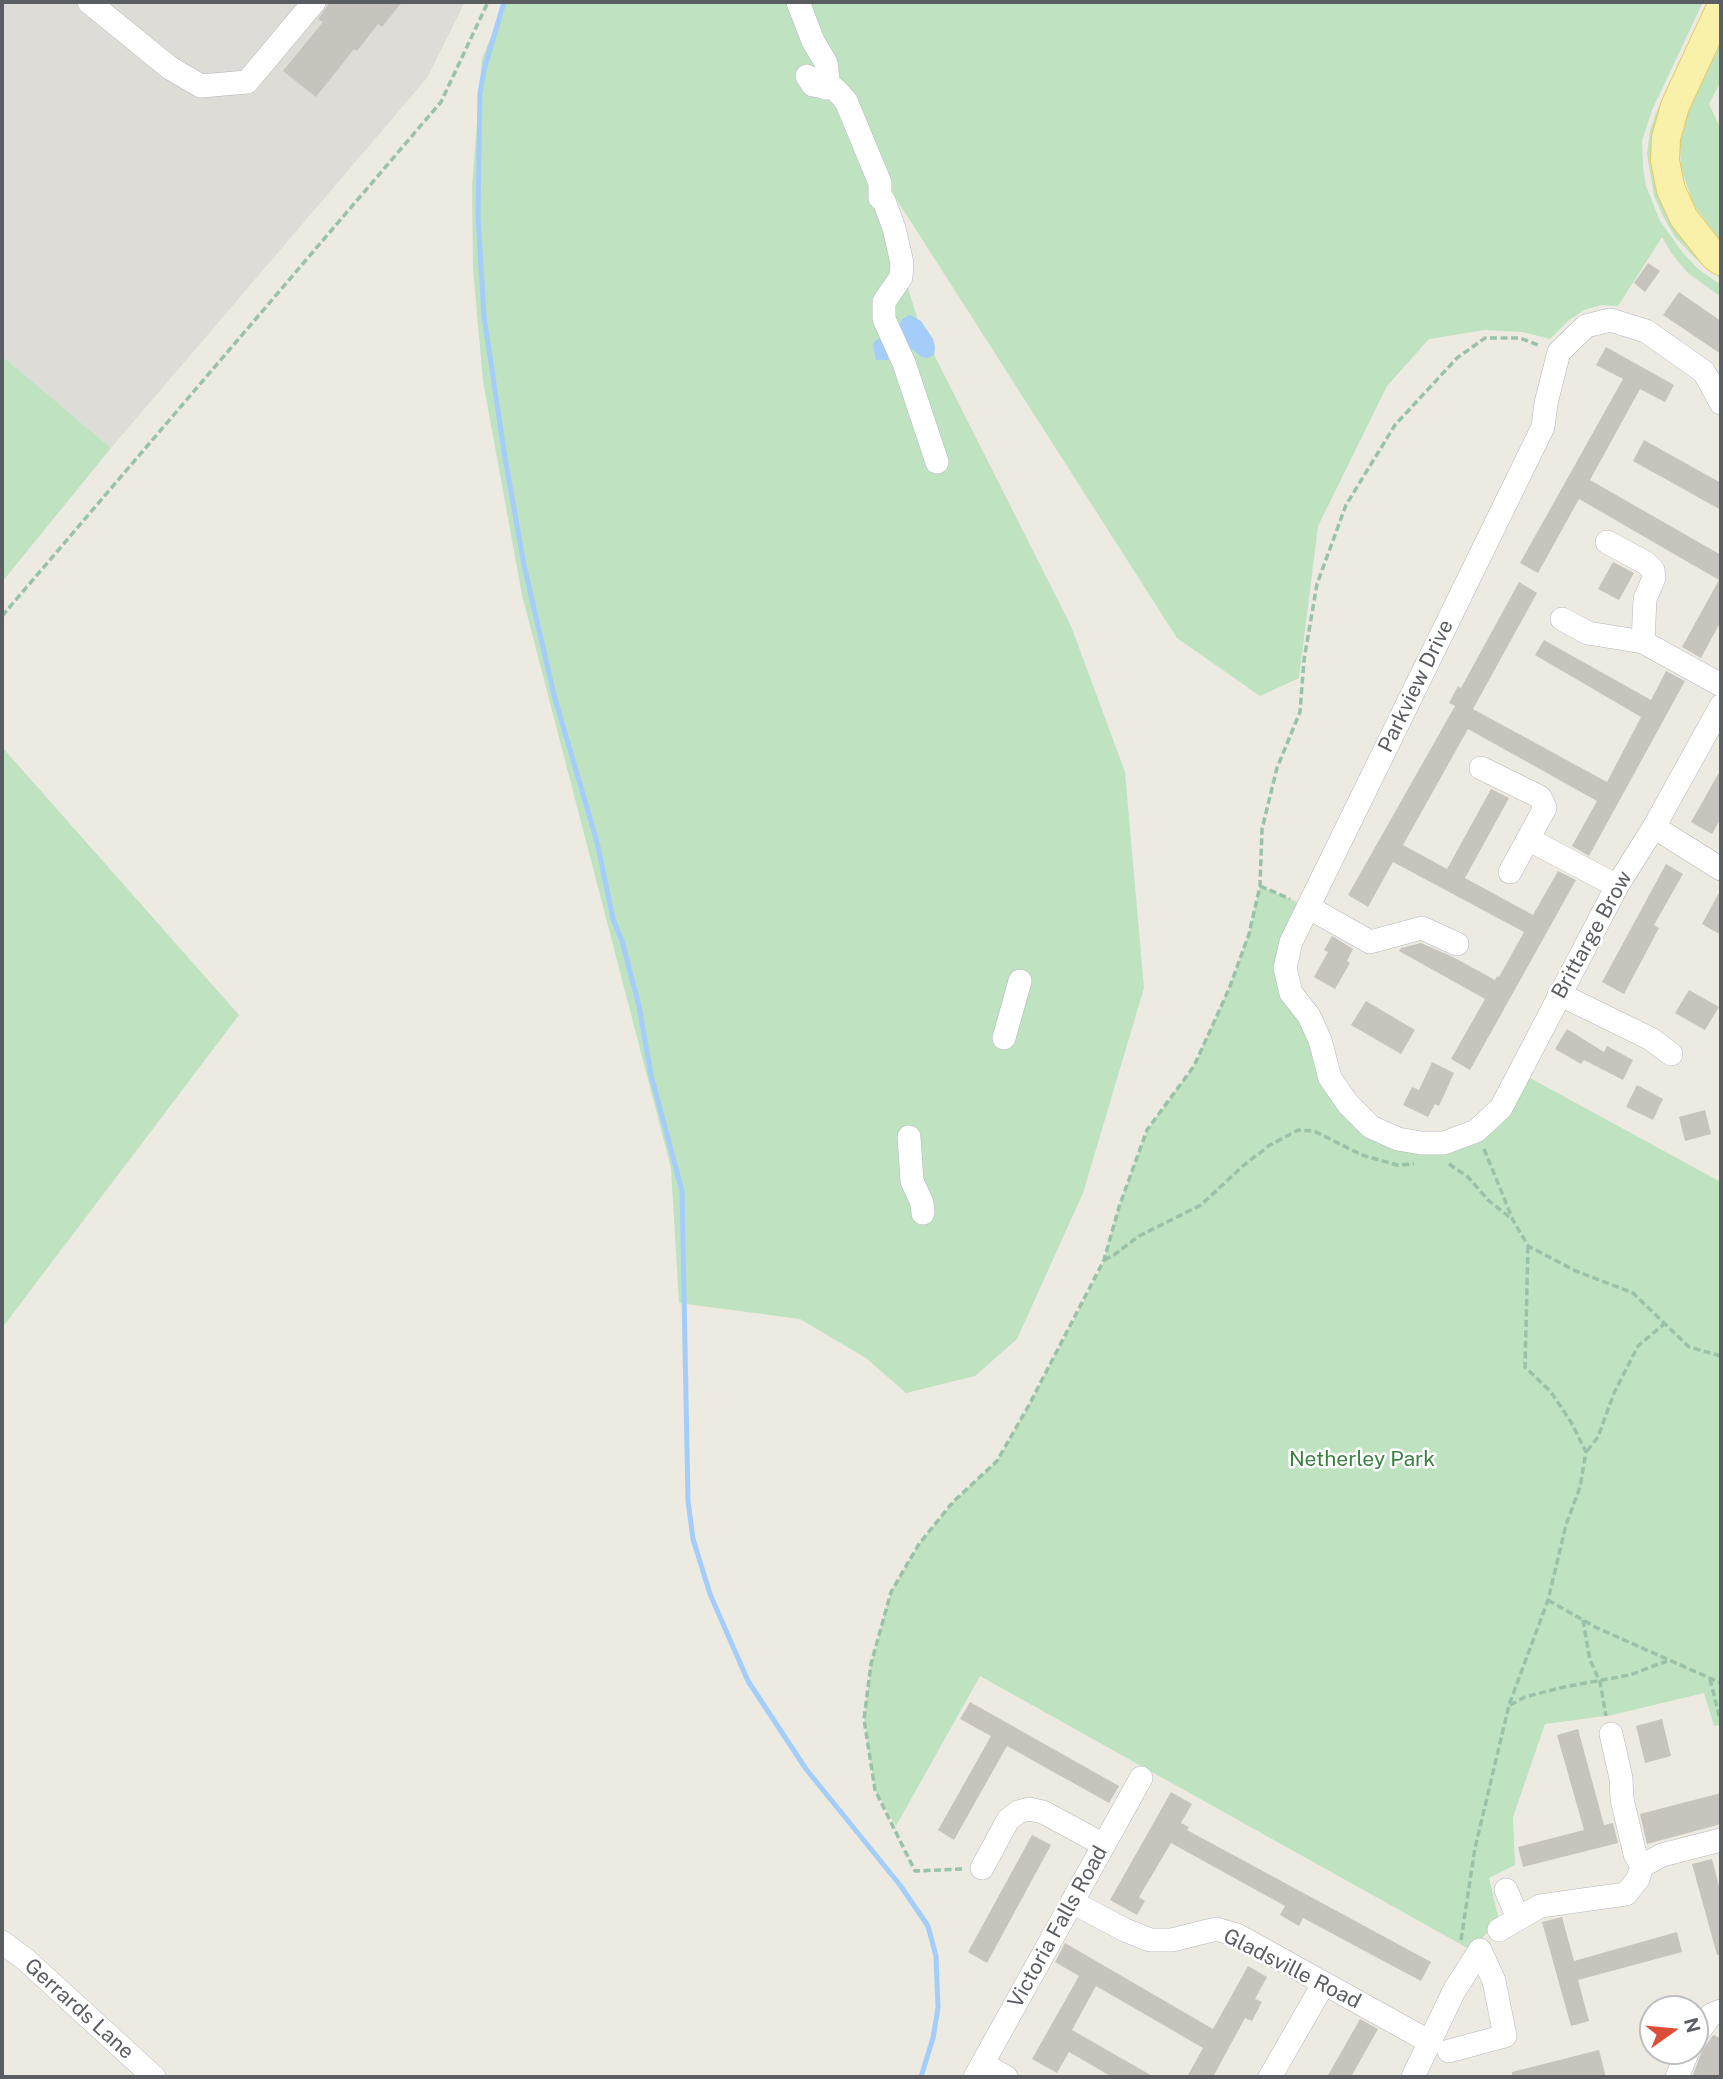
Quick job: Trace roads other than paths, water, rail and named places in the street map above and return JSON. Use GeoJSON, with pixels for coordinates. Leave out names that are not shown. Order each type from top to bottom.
{"type":"FeatureCollection","features":[{"type":"Feature","properties":{"kind":"main road"},"geometry":{"type":"LineString","coordinates":[[1718,258],[1684,218],[1671,190],[1665,161],[1665,138],[1675,106],[1721,7]]}},
{"type":"Feature","properties":{"kind":"street"},"geometry":{"type":"LineString","coordinates":[[89,2],[170,68],[201,86],[247,82],[314,2]]}},
{"type":"Feature","properties":{"kind":"street"},"geometry":{"type":"LineString","coordinates":[[798,2],[813,41],[826,63],[828,78],[816,82],[835,89],[850,108],[874,167],[881,187],[880,198],[886,205],[899,246],[901,277],[887,294],[883,309],[884,319],[904,363],[936,462]]}},
{"type":"Feature","properties":{"kind":"street","name":"Parkview Drive"},"geometry":{"type":"LineString","coordinates":[[1442,1153],[1422,1143],[1398,1139],[1371,1128],[1348,1104],[1331,1078],[1320,1040],[1309,1016],[1291,993],[1285,968],[1291,943],[1543,427],[1559,352],[1586,326],[1610,320],[1646,331],[1704,372],[1721,403]]}},
{"type":"Feature","properties":{"kind":"street"},"geometry":{"type":"LineString","coordinates":[[1607,542],[1646,563],[1653,570],[1654,578],[1645,599],[1643,642]]}},
{"type":"Feature","properties":{"kind":"street"},"geometry":{"type":"LineString","coordinates":[[1562,619],[1588,633],[1643,642],[1721,685]]}},
{"type":"Feature","properties":{"kind":"street","name":"Brittarge Brow"},"geometry":{"type":"LineString","coordinates":[[1442,1153],[1476,1131],[1501,1108],[1617,886],[1654,827],[1721,706]]}},
{"type":"Feature","properties":{"kind":"street"},"geometry":{"type":"LineString","coordinates":[[1481,768],[1540,797],[1545,808],[1510,873]]}},
{"type":"Feature","properties":{"kind":"street"},"geometry":{"type":"LineString","coordinates":[[1654,827],[1721,869]]}},
{"type":"Feature","properties":{"kind":"street"},"geometry":{"type":"LineString","coordinates":[[1528,839],[1617,886]]}},
{"type":"Feature","properties":{"kind":"street"},"geometry":{"type":"LineString","coordinates":[[1308,906],[1370,942],[1422,928],[1457,944]]}},
{"type":"Feature","properties":{"kind":"street"},"geometry":{"type":"LineString","coordinates":[[1004,1038],[1020,981]]}},
{"type":"Feature","properties":{"kind":"street"},"geometry":{"type":"LineString","coordinates":[[1559,994],[1651,1039],[1671,1054]]}},
{"type":"Feature","properties":{"kind":"street"},"geometry":{"type":"LineString","coordinates":[[909,1137],[912,1181],[922,1203],[923,1213]]}},
{"type":"Feature","properties":{"kind":"street"},"geometry":{"type":"LineString","coordinates":[[1611,1734],[1635,1854],[1643,1866]]}},
{"type":"Feature","properties":{"kind":"street","name":"Victoria Falls Road"},"geometry":{"type":"LineString","coordinates":[[979,2071],[1141,1778]]}},
{"type":"Feature","properties":{"kind":"street"},"geometry":{"type":"LineString","coordinates":[[982,1868],[1008,1820],[1027,1801],[1104,1845]]}},
{"type":"Feature","properties":{"kind":"street"},"geometry":{"type":"LineString","coordinates":[[1506,1890],[1509,1924],[1540,1906],[1626,1894],[1638,1879],[1643,1866],[1662,1855],[1721,1840]]}},
{"type":"Feature","properties":{"kind":"street","name":"Gladsville Road"},"geometry":{"type":"LineString","coordinates":[[1072,1902],[1150,1940],[1171,1940],[1216,1929],[1237,1935],[1439,2046],[1413,2077]]}},
{"type":"Feature","properties":{"kind":"street","name":"Gerrards Lane"},"geometry":{"type":"LineString","coordinates":[[2,1941],[154,2077]]}},
{"type":"Feature","properties":{"kind":"street"},"geometry":{"type":"LineString","coordinates":[[1269,2065],[1324,1983]]}},
{"type":"Feature","properties":{"kind":"street"},"geometry":{"type":"LineString","coordinates":[[979,2071],[1006,2077]]}},
{"type":"Feature","properties":{"kind":"water"},"geometry":{"type":"Polygon","coordinates":[[[910,315],[921,321],[933,339],[934,355],[921,357],[907,348],[887,360],[876,360],[873,345],[875,341],[898,328],[902,319],[910,315]]]}},
{"type":"Feature","properties":{"kind":"waterway"},"geometry":{"type":"LineString","coordinates":[[504,2],[480,93],[478,216],[484,316],[524,565],[554,695],[597,842],[613,919],[622,941],[639,1006],[651,1075],[682,1191],[688,1501],[693,1539],[710,1594],[748,1681],[806,1769],[900,1885],[928,1926],[936,1956],[938,2008],[933,2038],[921,2077]]}},
{"type":"Feature","properties":{"kind":"park label","name":"Netherley Park"},"geometry":{"type":"Point","coordinates":[1362,1460]}}]}
